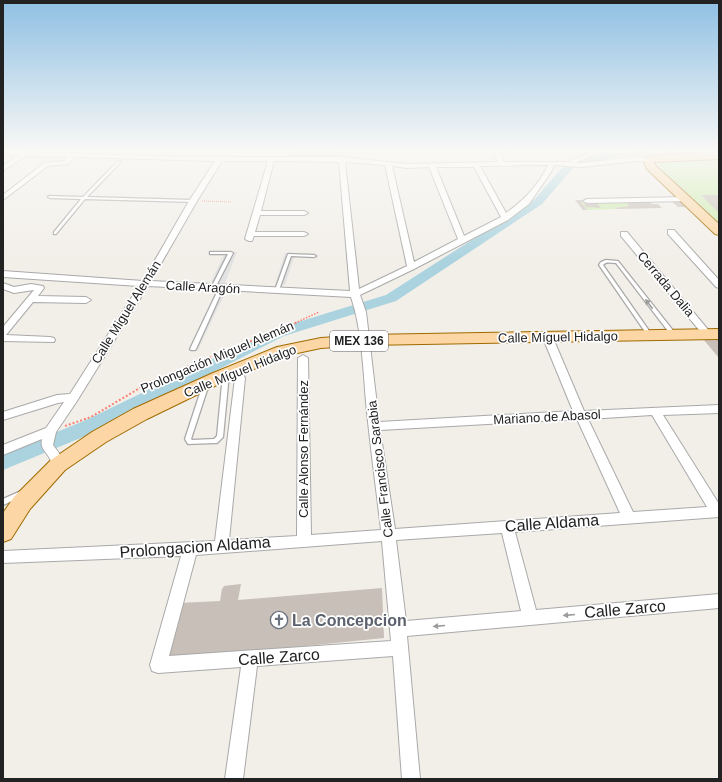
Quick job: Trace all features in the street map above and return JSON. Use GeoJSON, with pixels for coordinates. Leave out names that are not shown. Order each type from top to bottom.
{"type":"FeatureCollection","features":[{"type":"Feature","properties":{"kind":"main road"},"geometry":{"type":"LineString","coordinates":[[672,186],[719,231]]}},
{"type":"Feature","properties":{"kind":"main road","name":"Calle Míguel Hidalgo"},"geometry":{"type":"LineString","coordinates":[[49,457],[79,451],[140,414],[207,382],[283,351],[300,346],[365,340],[713,334]]}},
{"type":"Feature","properties":{"kind":"main road"},"geometry":{"type":"LineString","coordinates":[[3,532],[22,504],[49,457]]}},
{"type":"Feature","properties":{"kind":"street"},"geometry":{"type":"LineString","coordinates":[[3,198],[18,186]]}},
{"type":"Feature","properties":{"kind":"street","name":"Calle Miguel Alemán"},"geometry":{"type":"LineString","coordinates":[[49,457],[73,398],[145,284],[202,186]]}},
{"type":"Feature","properties":{"kind":"street"},"geometry":{"type":"LineString","coordinates":[[265,186],[250,237],[304,234]]}},
{"type":"Feature","properties":{"kind":"street","name":"Calle Francisco Sarabia"},"geometry":{"type":"LineString","coordinates":[[345,186],[356,296],[361,312],[365,340],[398,629],[411,779]]}},
{"type":"Feature","properties":{"kind":"street"},"geometry":{"type":"LineString","coordinates":[[393,186],[411,268]]}},
{"type":"Feature","properties":{"kind":"street"},"geometry":{"type":"LineString","coordinates":[[440,186],[462,240]]}},
{"type":"Feature","properties":{"kind":"street"},"geometry":{"type":"LineString","coordinates":[[488,186],[505,218]]}},
{"type":"Feature","properties":{"kind":"street"},"geometry":{"type":"LineString","coordinates":[[356,296],[505,218],[526,202],[537,186]]}},
{"type":"Feature","properties":{"kind":"street"},"geometry":{"type":"LineString","coordinates":[[587,201],[685,199]]}},
{"type":"Feature","properties":{"kind":"street"},"geometry":{"type":"LineString","coordinates":[[257,214],[304,213]]}},
{"type":"Feature","properties":{"kind":"street"},"geometry":{"type":"LineString","coordinates":[[671,232],[719,285]]}},
{"type":"Feature","properties":{"kind":"street","name":"Cerrada Dalia"},"geometry":{"type":"LineString","coordinates":[[624,234],[713,334]]}},
{"type":"Feature","properties":{"kind":"street","name":"Calle Aragón"},"geometry":{"type":"LineString","coordinates":[[3,274],[26,281],[145,284],[277,290],[356,296]]}},
{"type":"Feature","properties":{"kind":"street"},"geometry":{"type":"LineString","coordinates":[[3,286],[12,291],[26,281],[40,288],[3,333]]}},
{"type":"Feature","properties":{"kind":"street"},"geometry":{"type":"LineString","coordinates":[[31,299],[86,300]]}},
{"type":"Feature","properties":{"kind":"street"},"geometry":{"type":"LineString","coordinates":[[3,338],[50,340]]}},
{"type":"Feature","properties":{"kind":"street"},"geometry":{"type":"LineString","coordinates":[[548,338],[581,416],[629,518]]}},
{"type":"Feature","properties":{"kind":"street","name":"Calle Alonso Fernández"},"geometry":{"type":"LineString","coordinates":[[303,358],[304,540]]}},
{"type":"Feature","properties":{"kind":"street"},"geometry":{"type":"LineString","coordinates":[[221,546],[240,378],[231,372]]}},
{"type":"Feature","properties":{"kind":"street"},"geometry":{"type":"LineString","coordinates":[[3,416],[57,399],[73,398]]}},
{"type":"Feature","properties":{"kind":"street"},"geometry":{"type":"LineString","coordinates":[[3,409],[19,410]]}},
{"type":"Feature","properties":{"kind":"street","name":"Mariano de Abasol"},"geometry":{"type":"LineString","coordinates":[[374,426],[719,409]]}},
{"type":"Feature","properties":{"kind":"street"},"geometry":{"type":"LineString","coordinates":[[655,411],[718,512]]}},
{"type":"Feature","properties":{"kind":"street"},"geometry":{"type":"LineString","coordinates":[[3,450],[49,457]]}},
{"type":"Feature","properties":{"kind":"street","name":"Calle Aldama"},"geometry":{"type":"LineString","coordinates":[[387,535],[718,512]]}},
{"type":"Feature","properties":{"kind":"street"},"geometry":{"type":"LineString","coordinates":[[507,527],[531,618]]}},
{"type":"Feature","properties":{"kind":"street","name":"Prolongacion Aldama"},"geometry":{"type":"LineString","coordinates":[[3,557],[190,549],[387,535]]}},
{"type":"Feature","properties":{"kind":"street","name":"Calle Zarco"},"geometry":{"type":"LineString","coordinates":[[190,549],[158,665],[400,648]]}},
{"type":"Feature","properties":{"kind":"street","name":"Calle Zarco"},"geometry":{"type":"LineString","coordinates":[[398,629],[719,601]]}},
{"type":"Feature","properties":{"kind":"street"},"geometry":{"type":"LineString","coordinates":[[234,779],[250,659]]}},
{"type":"Feature","properties":{"kind":"lane"},"geometry":{"type":"LineString","coordinates":[[54,233],[95,186]]}},
{"type":"Feature","properties":{"kind":"lane"},"geometry":{"type":"LineString","coordinates":[[50,197],[193,201]]}},
{"type":"Feature","properties":{"kind":"lane"},"geometry":{"type":"LineString","coordinates":[[193,349],[230,253],[211,253]]}},
{"type":"Feature","properties":{"kind":"lane"},"geometry":{"type":"LineString","coordinates":[[277,290],[289,255],[314,256]]}},
{"type":"Feature","properties":{"kind":"lane"},"geometry":{"type":"LineString","coordinates":[[650,335],[601,265],[602,262],[616,262],[673,335]]}},
{"type":"Feature","properties":{"kind":"lane"},"geometry":{"type":"LineString","coordinates":[[207,382],[188,439],[190,442],[215,441],[220,437],[231,372]]}},
{"type":"Feature","properties":{"kind":"lane"},"geometry":{"type":"LineString","coordinates":[[3,502],[49,457]]}},
{"type":"Feature","properties":{"kind":"path"},"geometry":{"type":"LineString","coordinates":[[193,201],[232,202]]}},
{"type":"Feature","properties":{"kind":"path","name":"Prolongación Miguel Alemán"},"geometry":{"type":"LineString","coordinates":[[49,457],[91,417],[150,382],[253,341],[319,312]]}},
{"type":"Feature","properties":{"kind":"green space"},"geometry":{"type":"Polygon","coordinates":[[[680,186],[719,186],[719,224],[680,186]]]}},
{"type":"Feature","properties":{"kind":"green space"},"geometry":{"type":"Polygon","coordinates":[[[625,201],[629,206],[615,208],[616,209],[587,210],[581,202],[625,201]]]}},
{"type":"Feature","properties":{"kind":"shaded area"},"geometry":{"type":"Polygon","coordinates":[[[211,251],[237,252],[225,283],[211,282],[224,255],[209,254],[211,251]]]}},
{"type":"Feature","properties":{"kind":"shaded area"},"geometry":{"type":"Polygon","coordinates":[[[285,253],[318,255],[317,258],[294,257],[285,285],[275,285],[285,253]]]}},
{"type":"Feature","properties":{"kind":"shaded area"},"geometry":{"type":"Polygon","coordinates":[[[217,294],[224,295],[198,350],[190,350],[217,294]]]}},
{"type":"Feature","properties":{"kind":"building"},"geometry":{"type":"Polygon","coordinates":[[[701,195],[719,195],[719,213],[701,195]]]}},
{"type":"Feature","properties":{"kind":"building"},"geometry":{"type":"Polygon","coordinates":[[[575,200],[581,200],[587,210],[583,210],[575,200]]]}},
{"type":"Feature","properties":{"kind":"building"},"geometry":{"type":"Polygon","coordinates":[[[648,200],[652,204],[658,204],[662,208],[615,208],[629,206],[625,201],[648,200]]]}},
{"type":"Feature","properties":{"kind":"building"},"geometry":{"type":"Polygon","coordinates":[[[670,200],[678,200],[686,207],[678,207],[670,200]]]}},
{"type":"Feature","properties":{"kind":"building"},"geometry":{"type":"Polygon","coordinates":[[[596,202],[601,208],[586,207],[584,204],[596,202]]]}},
{"type":"Feature","properties":{"kind":"building"},"geometry":{"type":"Polygon","coordinates":[[[703,339],[719,339],[719,358],[703,339]]]}},
{"type":"Feature","properties":{"kind":"building","name":"La Concepcion"},"geometry":{"type":"Polygon","coordinates":[[[241,584],[238,600],[382,588],[384,638],[168,660],[178,603],[220,601],[224,586],[241,584]]]}},
{"type":"Feature","properties":{"kind":"waterway"},"geometry":{"type":"LineString","coordinates":[[3,462],[93,425],[278,333],[391,298],[538,202],[551,186]]}},
{"type":"Feature","properties":{"kind":"place","name":"La Concepcion"},"geometry":{"type":"Point","coordinates":[279,620]}}]}
